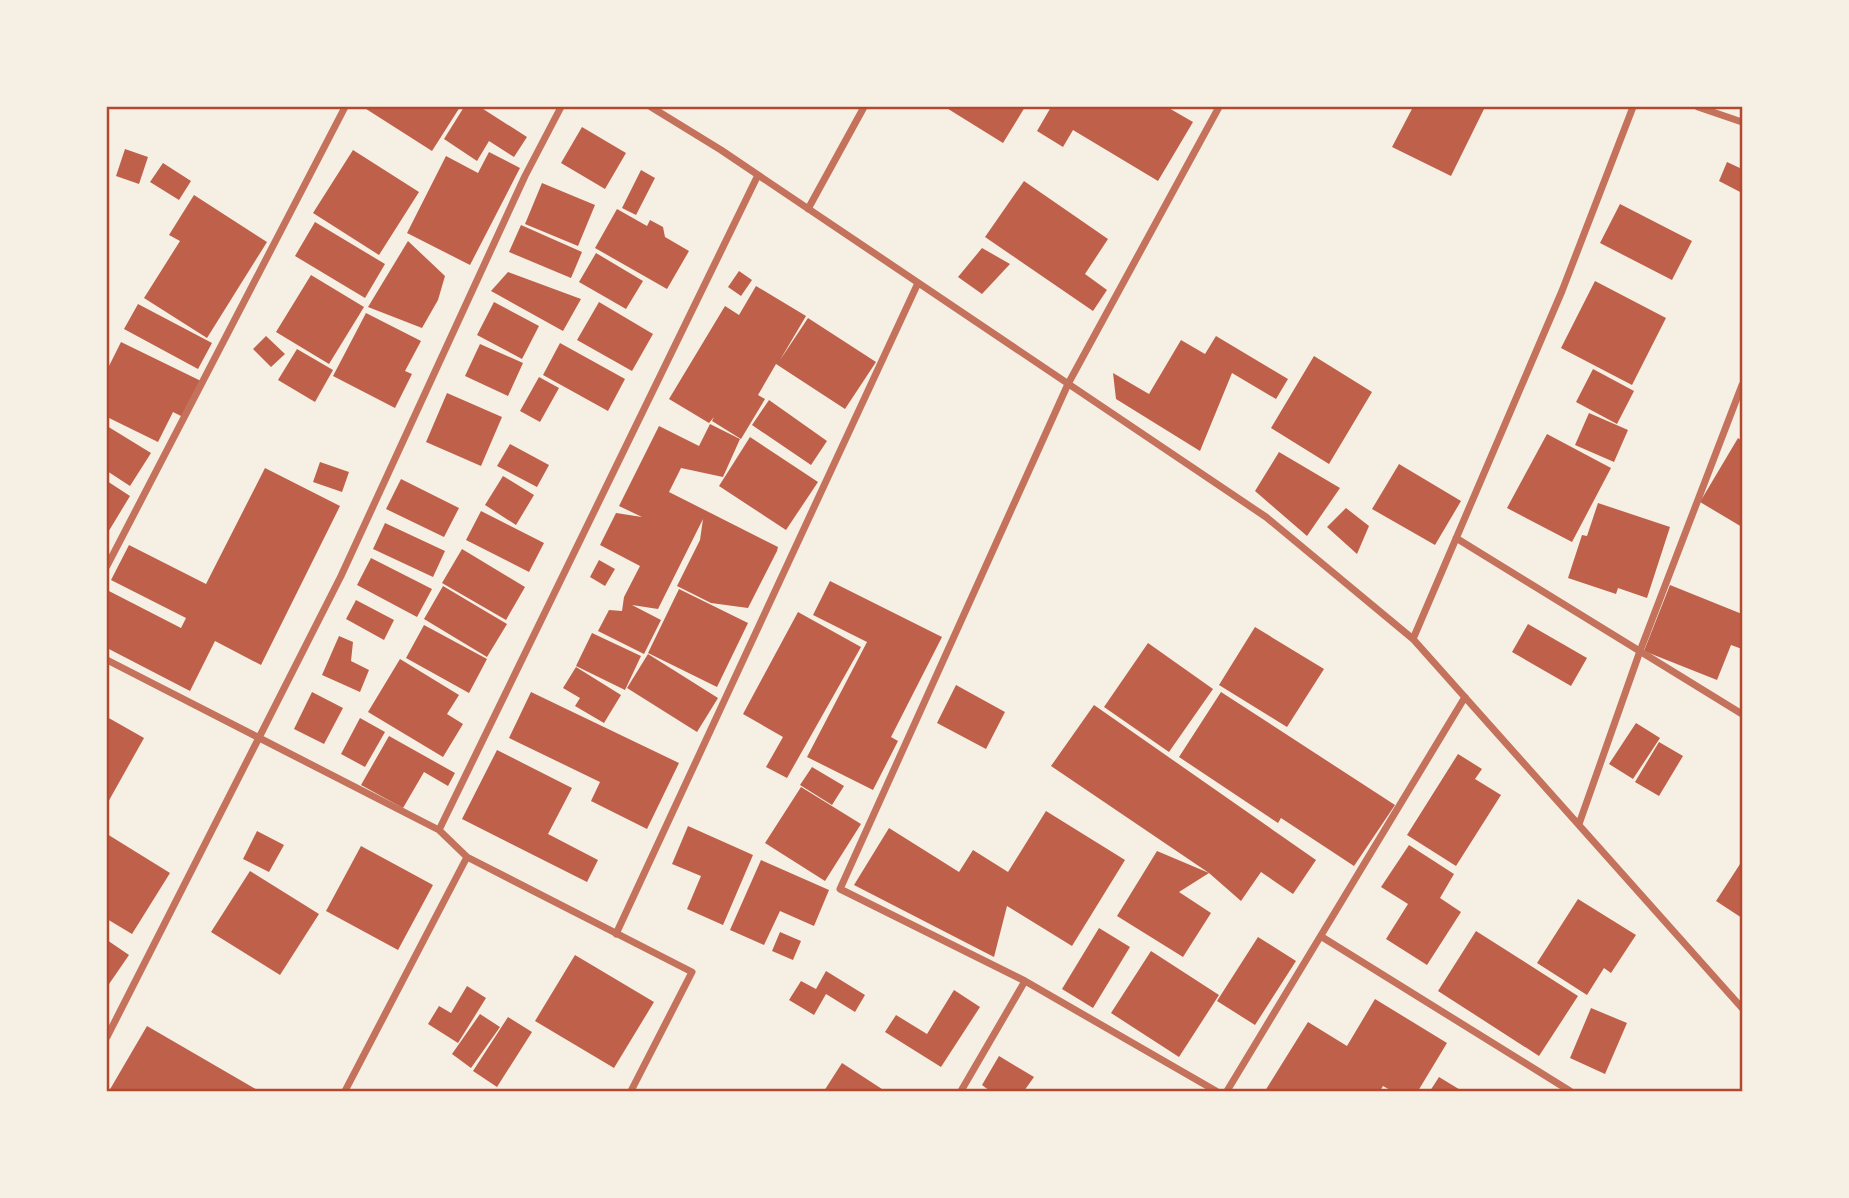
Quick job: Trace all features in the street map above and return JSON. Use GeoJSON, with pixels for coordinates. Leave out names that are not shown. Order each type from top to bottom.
{"type":"FeatureCollection","features":[{"type":"Feature","properties":{"kind":"street"},"geometry":{"type":"LineString","coordinates":[[107,566],[345,107]]}},
{"type":"Feature","properties":{"kind":"street"},"geometry":{"type":"LineString","coordinates":[[107,1037],[341,576],[525,176],[561,107]]}},
{"type":"Feature","properties":{"kind":"street"},"geometry":{"type":"LineString","coordinates":[[651,107],[758,175],[1266,517],[1413,639],[1742,1008]]}},
{"type":"Feature","properties":{"kind":"street"},"geometry":{"type":"LineString","coordinates":[[808,209],[863,107]]}},
{"type":"Feature","properties":{"kind":"street"},"geometry":{"type":"LineString","coordinates":[[1216,1091],[1025,981],[840,889],[1068,384],[1219,107]]}},
{"type":"Feature","properties":{"kind":"street"},"geometry":{"type":"LineString","coordinates":[[1413,639],[1562,291],[1633,107]]}},
{"type":"Feature","properties":{"kind":"street"},"geometry":{"type":"LineString","coordinates":[[1698,107],[1742,122]]}},
{"type":"Feature","properties":{"kind":"street"},"geometry":{"type":"LineString","coordinates":[[439,830],[758,175]]}},
{"type":"Feature","properties":{"kind":"street"},"geometry":{"type":"LineString","coordinates":[[615,934],[918,283]]}},
{"type":"Feature","properties":{"kind":"street"},"geometry":{"type":"LineString","coordinates":[[1578,824],[1640,651],[1742,385]]}},
{"type":"Feature","properties":{"kind":"street"},"geometry":{"type":"LineString","coordinates":[[1456,538],[1742,714]]}},
{"type":"Feature","properties":{"kind":"street"},"geometry":{"type":"LineString","coordinates":[[107,660],[439,830],[467,857],[692,972],[631,1091]]}},
{"type":"Feature","properties":{"kind":"street"},"geometry":{"type":"LineString","coordinates":[[1227,1091],[1465,697]]}},
{"type":"Feature","properties":{"kind":"street"},"geometry":{"type":"LineString","coordinates":[[345,1091],[467,857]]}},
{"type":"Feature","properties":{"kind":"street"},"geometry":{"type":"LineString","coordinates":[[1322,937],[1570,1091]]}},
{"type":"Feature","properties":{"kind":"street"},"geometry":{"type":"LineString","coordinates":[[961,1091],[1025,981]]}},
{"type":"Feature","properties":{"kind":"building"},"geometry":{"type":"Polygon","coordinates":[[[363,107],[460,107],[432,151],[363,107]]]}},
{"type":"Feature","properties":{"kind":"building"},"geometry":{"type":"Polygon","coordinates":[[[464,107],[480,107],[527,137],[514,157],[489,141],[477,161],[444,139],[464,107]]]}},
{"type":"Feature","properties":{"kind":"building"},"geometry":{"type":"Polygon","coordinates":[[[945,107],[1025,107],[1003,143],[945,107]]]}},
{"type":"Feature","properties":{"kind":"building"},"geometry":{"type":"Polygon","coordinates":[[[1051,107],[1167,107],[1193,122],[1158,181],[1073,130],[1063,147],[1037,131],[1051,107]]]}},
{"type":"Feature","properties":{"kind":"building"},"geometry":{"type":"Polygon","coordinates":[[[1413,107],[1485,107],[1451,176],[1392,147],[1413,107]]]}},
{"type":"Feature","properties":{"kind":"building"},"geometry":{"type":"Polygon","coordinates":[[[582,127],[626,153],[605,189],[561,163],[582,127]]]}},
{"type":"Feature","properties":{"kind":"building"},"geometry":{"type":"Polygon","coordinates":[[[125,149],[148,157],[139,184],[116,176],[125,149]]]}},
{"type":"Feature","properties":{"kind":"building"},"geometry":{"type":"Polygon","coordinates":[[[353,150],[419,192],[379,255],[313,213],[353,150]]]}},
{"type":"Feature","properties":{"kind":"building"},"geometry":{"type":"Polygon","coordinates":[[[489,152],[520,168],[470,265],[407,233],[446,156],[478,173],[489,152]]]}},
{"type":"Feature","properties":{"kind":"building"},"geometry":{"type":"Polygon","coordinates":[[[1727,162],[1742,169],[1742,193],[1719,181],[1727,162]]]}},
{"type":"Feature","properties":{"kind":"building"},"geometry":{"type":"Polygon","coordinates":[[[163,163],[191,181],[179,200],[150,182],[163,163]]]}},
{"type":"Feature","properties":{"kind":"building"},"geometry":{"type":"Polygon","coordinates":[[[641,170],[655,178],[636,215],[622,208],[641,170]]]}},
{"type":"Feature","properties":{"kind":"building"},"geometry":{"type":"Polygon","coordinates":[[[1024,181],[1108,239],[1085,274],[1107,290],[1093,311],[985,237],[1024,181]]]}},
{"type":"Feature","properties":{"kind":"building"},"geometry":{"type":"Polygon","coordinates":[[[542,183],[595,205],[578,246],[525,224],[542,183]]]}},
{"type":"Feature","properties":{"kind":"building"},"geometry":{"type":"Polygon","coordinates":[[[194,195],[267,242],[207,338],[144,298],[180,241],[169,235],[194,195]]]}},
{"type":"Feature","properties":{"kind":"building"},"geometry":{"type":"Polygon","coordinates":[[[1620,204],[1692,241],[1672,280],[1600,243],[1620,204]]]}},
{"type":"Feature","properties":{"kind":"building"},"geometry":{"type":"Polygon","coordinates":[[[617,209],[647,226],[650,220],[663,227],[665,237],[689,251],[667,289],[595,248],[617,209]]]}},
{"type":"Feature","properties":{"kind":"building"},"geometry":{"type":"Polygon","coordinates":[[[315,222],[385,264],[365,298],[295,256],[315,222]]]}},
{"type":"Feature","properties":{"kind":"building"},"geometry":{"type":"Polygon","coordinates":[[[521,225],[582,252],[571,278],[509,252],[521,225]]]}},
{"type":"Feature","properties":{"kind":"building"},"geometry":{"type":"Polygon","coordinates":[[[408,241],[445,276],[438,300],[422,328],[368,307],[408,241]]]}},
{"type":"Feature","properties":{"kind":"building"},"geometry":{"type":"Polygon","coordinates":[[[982,248],[1010,264],[982,294],[958,277],[982,248]]]}},
{"type":"Feature","properties":{"kind":"building"},"geometry":{"type":"Polygon","coordinates":[[[596,253],[643,281],[626,309],[579,282],[596,253]]]}},
{"type":"Feature","properties":{"kind":"building"},"geometry":{"type":"Polygon","coordinates":[[[739,271],[752,280],[741,296],[728,287],[739,271]]]}},
{"type":"Feature","properties":{"kind":"building"},"geometry":{"type":"Polygon","coordinates":[[[508,272],[581,299],[563,331],[491,291],[508,272]]]}},
{"type":"Feature","properties":{"kind":"building"},"geometry":{"type":"Polygon","coordinates":[[[311,275],[364,307],[329,364],[276,332],[311,275]]]}},
{"type":"Feature","properties":{"kind":"building"},"geometry":{"type":"Polygon","coordinates":[[[1595,281],[1666,318],[1632,385],[1561,348],[1595,281]]]}},
{"type":"Feature","properties":{"kind":"building"},"geometry":{"type":"Polygon","coordinates":[[[756,286],[806,316],[780,360],[808,318],[876,362],[845,409],[776,364],[758,395],[765,399],[741,439],[712,421],[714,417],[709,423],[669,399],[725,306],[739,315],[756,286]]]}},
{"type":"Feature","properties":{"kind":"building"},"geometry":{"type":"Polygon","coordinates":[[[494,302],[539,326],[522,359],[477,335],[494,302]]]}},
{"type":"Feature","properties":{"kind":"building"},"geometry":{"type":"Polygon","coordinates":[[[599,302],[653,334],[632,371],[577,340],[599,302]]]}},
{"type":"Feature","properties":{"kind":"building"},"geometry":{"type":"Polygon","coordinates":[[[138,304],[212,343],[198,369],[124,329],[138,304]]]}},
{"type":"Feature","properties":{"kind":"building"},"geometry":{"type":"Polygon","coordinates":[[[366,313],[421,341],[405,371],[412,374],[395,408],[333,376],[366,313]]]}},
{"type":"Feature","properties":{"kind":"building"},"geometry":{"type":"Polygon","coordinates":[[[266,336],[285,354],[271,367],[253,349],[266,336]]]}},
{"type":"Feature","properties":{"kind":"building"},"geometry":{"type":"Polygon","coordinates":[[[1216,336],[1288,379],[1276,399],[1232,373],[1200,451],[1116,399],[1113,373],[1149,394],[1181,340],[1205,354],[1216,336]]]}},
{"type":"Feature","properties":{"kind":"building"},"geometry":{"type":"Polygon","coordinates":[[[121,342],[201,381],[183,417],[173,412],[158,442],[107,417],[107,370],[121,342]]]}},
{"type":"Feature","properties":{"kind":"building"},"geometry":{"type":"Polygon","coordinates":[[[560,343],[625,379],[608,411],[543,375],[560,343]]]}},
{"type":"Feature","properties":{"kind":"building"},"geometry":{"type":"Polygon","coordinates":[[[480,344],[523,363],[508,396],[465,376],[480,344]]]}},
{"type":"Feature","properties":{"kind":"building"},"geometry":{"type":"Polygon","coordinates":[[[297,349],[333,370],[315,402],[278,380],[297,349]]]}},
{"type":"Feature","properties":{"kind":"building"},"geometry":{"type":"Polygon","coordinates":[[[1314,356],[1372,392],[1329,464],[1271,428],[1314,356]]]}},
{"type":"Feature","properties":{"kind":"building"},"geometry":{"type":"Polygon","coordinates":[[[1593,369],[1634,391],[1617,424],[1576,402],[1593,369]]]}},
{"type":"Feature","properties":{"kind":"building"},"geometry":{"type":"Polygon","coordinates":[[[539,377],[559,388],[540,422],[520,411],[539,377]]]}},
{"type":"Feature","properties":{"kind":"building"},"geometry":{"type":"Polygon","coordinates":[[[447,393],[502,417],[481,466],[426,442],[447,393]]]}},
{"type":"Feature","properties":{"kind":"building"},"geometry":{"type":"Polygon","coordinates":[[[769,400],[827,441],[811,465],[752,425],[769,400]]]}},
{"type":"Feature","properties":{"kind":"building"},"geometry":{"type":"Polygon","coordinates":[[[1589,413],[1628,430],[1614,462],[1575,445],[1589,413]]]}},
{"type":"Feature","properties":{"kind":"building"},"geometry":{"type":"Polygon","coordinates":[[[710,424],[740,439],[723,477],[681,468],[669,492],[778,547],[777,551],[748,608],[711,603],[677,586],[700,540],[703,519],[658,609],[632,605],[661,620],[644,654],[598,631],[609,610],[622,611],[624,597],[640,566],[600,545],[616,513],[642,517],[619,506],[659,426],[699,446],[710,424]]]}},
{"type":"Feature","properties":{"kind":"building"},"geometry":{"type":"Polygon","coordinates":[[[107,426],[151,453],[130,486],[107,471],[107,426]]]}},
{"type":"Feature","properties":{"kind":"building"},"geometry":{"type":"Polygon","coordinates":[[[1547,434],[1611,468],[1572,542],[1507,508],[1547,434]]]}},
{"type":"Feature","properties":{"kind":"building"},"geometry":{"type":"Polygon","coordinates":[[[750,437],[818,482],[786,530],[719,486],[750,437]]]}},
{"type":"Feature","properties":{"kind":"building"},"geometry":{"type":"Polygon","coordinates":[[[1738,438],[1742,441],[1742,527],[1700,502],[1738,438]]]}},
{"type":"Feature","properties":{"kind":"building"},"geometry":{"type":"Polygon","coordinates":[[[510,444],[549,465],[537,487],[497,466],[510,444]]]}},
{"type":"Feature","properties":{"kind":"building"},"geometry":{"type":"Polygon","coordinates":[[[1279,452],[1340,488],[1307,536],[1255,491],[1279,452]]]}},
{"type":"Feature","properties":{"kind":"building"},"geometry":{"type":"Polygon","coordinates":[[[320,462],[349,472],[342,492],[313,482],[320,462]]]}},
{"type":"Feature","properties":{"kind":"building"},"geometry":{"type":"Polygon","coordinates":[[[1399,464],[1461,501],[1435,545],[1372,509],[1399,464]]]}},
{"type":"Feature","properties":{"kind":"building"},"geometry":{"type":"Polygon","coordinates":[[[265,468],[340,506],[261,665],[215,641],[190,691],[107,648],[107,590],[181,628],[186,618],[111,580],[129,545],[206,584],[265,468]]]}},
{"type":"Feature","properties":{"kind":"building"},"geometry":{"type":"Polygon","coordinates":[[[503,476],[534,495],[516,525],[485,505],[503,476]]]}},
{"type":"Feature","properties":{"kind":"building"},"geometry":{"type":"Polygon","coordinates":[[[401,479],[459,508],[444,537],[386,509],[401,479]]]}},
{"type":"Feature","properties":{"kind":"building"},"geometry":{"type":"Polygon","coordinates":[[[107,481],[130,496],[107,534],[107,481]]]}},
{"type":"Feature","properties":{"kind":"building"},"geometry":{"type":"Polygon","coordinates":[[[1598,503],[1670,527],[1647,598],[1618,588],[1616,594],[1568,578],[1582,535],[1587,536],[1598,503]]]}},
{"type":"Feature","properties":{"kind":"building"},"geometry":{"type":"Polygon","coordinates":[[[1346,508],[1369,526],[1357,554],[1327,527],[1346,508]]]}},
{"type":"Feature","properties":{"kind":"building"},"geometry":{"type":"Polygon","coordinates":[[[481,511],[544,543],[529,572],[466,540],[481,511]]]}},
{"type":"Feature","properties":{"kind":"building"},"geometry":{"type":"Polygon","coordinates":[[[385,523],[445,551],[433,577],[373,549],[385,523]]]}},
{"type":"Feature","properties":{"kind":"building"},"geometry":{"type":"Polygon","coordinates":[[[462,549],[525,587],[506,620],[442,583],[462,549]]]}},
{"type":"Feature","properties":{"kind":"building"},"geometry":{"type":"Polygon","coordinates":[[[371,558],[432,589],[417,617],[357,585],[371,558]]]}},
{"type":"Feature","properties":{"kind":"building"},"geometry":{"type":"Polygon","coordinates":[[[599,560],[615,569],[605,586],[590,577],[599,560]]]}},
{"type":"Feature","properties":{"kind":"building"},"geometry":{"type":"Polygon","coordinates":[[[830,581],[942,637],[891,737],[898,741],[873,790],[807,757],[867,642],[813,615],[830,581]]]}},
{"type":"Feature","properties":{"kind":"building"},"geometry":{"type":"Polygon","coordinates":[[[1670,585],[1742,614],[1742,649],[1731,645],[1717,680],[1644,651],[1670,585]]]}},
{"type":"Feature","properties":{"kind":"building"},"geometry":{"type":"Polygon","coordinates":[[[443,586],[507,624],[487,657],[424,619],[443,586]]]}},
{"type":"Feature","properties":{"kind":"building"},"geometry":{"type":"Polygon","coordinates":[[[679,589],[748,623],[717,687],[648,653],[679,589]]]}},
{"type":"Feature","properties":{"kind":"building"},"geometry":{"type":"Polygon","coordinates":[[[356,600],[394,620],[384,640],[346,619],[356,600]]]}},
{"type":"Feature","properties":{"kind":"building"},"geometry":{"type":"Polygon","coordinates":[[[798,612],[861,647],[787,778],[766,767],[783,737],[743,714],[798,612]]]}},
{"type":"Feature","properties":{"kind":"building"},"geometry":{"type":"Polygon","coordinates":[[[1528,624],[1587,658],[1571,686],[1512,652],[1528,624]]]}},
{"type":"Feature","properties":{"kind":"building"},"geometry":{"type":"Polygon","coordinates":[[[424,625],[487,659],[469,693],[406,658],[424,625]]]}},
{"type":"Feature","properties":{"kind":"building"},"geometry":{"type":"Polygon","coordinates":[[[1255,627],[1324,669],[1287,727],[1219,685],[1255,627]]]}},
{"type":"Feature","properties":{"kind":"building"},"geometry":{"type":"Polygon","coordinates":[[[592,633],[641,656],[625,690],[576,666],[592,633]]]}},
{"type":"Feature","properties":{"kind":"building"},"geometry":{"type":"Polygon","coordinates":[[[339,636],[353,642],[351,661],[369,670],[360,692],[322,675],[339,636]]]}},
{"type":"Feature","properties":{"kind":"building"},"geometry":{"type":"Polygon","coordinates":[[[1148,643],[1213,689],[1169,752],[1104,707],[1148,643]]]}},
{"type":"Feature","properties":{"kind":"building"},"geometry":{"type":"Polygon","coordinates":[[[648,654],[718,698],[697,732],[627,688],[648,654]]]}},
{"type":"Feature","properties":{"kind":"building"},"geometry":{"type":"Polygon","coordinates":[[[400,659],[459,695],[447,714],[463,724],[443,757],[368,712],[400,659]]]}},
{"type":"Feature","properties":{"kind":"building"},"geometry":{"type":"Polygon","coordinates":[[[576,667],[621,695],[604,723],[575,706],[580,698],[563,688],[576,667]]]}},
{"type":"Feature","properties":{"kind":"building"},"geometry":{"type":"Polygon","coordinates":[[[956,685],[1005,712],[986,749],[937,723],[956,685]]]}},
{"type":"Feature","properties":{"kind":"building"},"geometry":{"type":"Polygon","coordinates":[[[312,692],[343,708],[324,744],[294,729],[312,692]]]}},
{"type":"Feature","properties":{"kind":"building"},"geometry":{"type":"Polygon","coordinates":[[[531,692],[679,763],[647,829],[591,801],[600,782],[509,738],[531,692]]]}},
{"type":"Feature","properties":{"kind":"building"},"geometry":{"type":"Polygon","coordinates":[[[1221,692],[1395,805],[1354,866],[1281,818],[1278,823],[1179,757],[1221,692]]]}},
{"type":"Feature","properties":{"kind":"building"},"geometry":{"type":"Polygon","coordinates":[[[1094,705],[1316,860],[1293,894],[1261,872],[1241,901],[1209,873],[1051,766],[1094,705]]]}},
{"type":"Feature","properties":{"kind":"building"},"geometry":{"type":"Polygon","coordinates":[[[107,717],[144,738],[107,804],[107,717]]]}},
{"type":"Feature","properties":{"kind":"building"},"geometry":{"type":"Polygon","coordinates":[[[360,718],[385,732],[365,767],[341,754],[360,718]]]}},
{"type":"Feature","properties":{"kind":"building"},"geometry":{"type":"Polygon","coordinates":[[[1636,723],[1660,738],[1633,779],[1609,764],[1636,723]]]}},
{"type":"Feature","properties":{"kind":"building"},"geometry":{"type":"Polygon","coordinates":[[[389,736],[455,773],[448,786],[424,772],[403,808],[361,785],[389,736]]]}},
{"type":"Feature","properties":{"kind":"building"},"geometry":{"type":"Polygon","coordinates":[[[1659,742],[1683,756],[1659,796],[1635,782],[1659,742]]]}},
{"type":"Feature","properties":{"kind":"building"},"geometry":{"type":"Polygon","coordinates":[[[497,750],[572,788],[548,834],[598,860],[587,882],[462,819],[497,750]]]}},
{"type":"Feature","properties":{"kind":"building"},"geometry":{"type":"Polygon","coordinates":[[[1458,754],[1482,769],[1475,779],[1501,795],[1456,866],[1407,835],[1458,754]]]}},
{"type":"Feature","properties":{"kind":"building"},"geometry":{"type":"Polygon","coordinates":[[[812,767],[844,786],[832,805],[800,785],[812,767]]]}},
{"type":"Feature","properties":{"kind":"building"},"geometry":{"type":"Polygon","coordinates":[[[801,787],[861,824],[825,881],[765,843],[801,787]]]}},
{"type":"Feature","properties":{"kind":"building"},"geometry":{"type":"Polygon","coordinates":[[[1046,811],[1125,860],[1072,946],[1007,906],[994,957],[854,885],[889,828],[959,872],[973,850],[1008,872],[1046,811]]]}},
{"type":"Feature","properties":{"kind":"building"},"geometry":{"type":"Polygon","coordinates":[[[688,826],[753,855],[723,925],[687,909],[701,876],[672,864],[688,826]]]}},
{"type":"Feature","properties":{"kind":"building"},"geometry":{"type":"Polygon","coordinates":[[[257,831],[284,845],[269,872],[243,859],[257,831]]]}},
{"type":"Feature","properties":{"kind":"building"},"geometry":{"type":"Polygon","coordinates":[[[107,834],[170,873],[132,934],[107,919],[107,834]]]}},
{"type":"Feature","properties":{"kind":"building"},"geometry":{"type":"Polygon","coordinates":[[[1409,845],[1454,874],[1440,898],[1461,912],[1427,965],[1386,939],[1408,904],[1381,887],[1409,845]]]}},
{"type":"Feature","properties":{"kind":"building"},"geometry":{"type":"Polygon","coordinates":[[[361,846],[433,885],[398,950],[326,911],[361,846]]]}},
{"type":"Feature","properties":{"kind":"building"},"geometry":{"type":"Polygon","coordinates":[[[1157,851],[1209,873],[1179,892],[1211,913],[1183,957],[1117,916],[1157,851]]]}},
{"type":"Feature","properties":{"kind":"building"},"geometry":{"type":"Polygon","coordinates":[[[761,860],[829,890],[814,926],[780,911],[764,945],[730,930],[761,860]]]}},
{"type":"Feature","properties":{"kind":"building"},"geometry":{"type":"Polygon","coordinates":[[[1742,861],[1742,918],[1716,901],[1742,861]]]}},
{"type":"Feature","properties":{"kind":"building"},"geometry":{"type":"Polygon","coordinates":[[[250,871],[319,914],[280,975],[211,932],[250,871]]]}},
{"type":"Feature","properties":{"kind":"building"},"geometry":{"type":"Polygon","coordinates":[[[1578,899],[1636,935],[1611,973],[1604,968],[1587,995],[1537,963],[1578,899]]]}},
{"type":"Feature","properties":{"kind":"building"},"geometry":{"type":"Polygon","coordinates":[[[1099,928],[1130,947],[1093,1008],[1062,989],[1099,928]]]}},
{"type":"Feature","properties":{"kind":"building"},"geometry":{"type":"Polygon","coordinates":[[[1476,931],[1578,996],[1539,1056],[1438,991],[1476,931]]]}},
{"type":"Feature","properties":{"kind":"building"},"geometry":{"type":"Polygon","coordinates":[[[780,932],[801,941],[793,960],[772,951],[780,932]]]}},
{"type":"Feature","properties":{"kind":"building"},"geometry":{"type":"Polygon","coordinates":[[[1258,937],[1296,961],[1255,1025],[1217,1001],[1258,937]]]}},
{"type":"Feature","properties":{"kind":"building"},"geometry":{"type":"Polygon","coordinates":[[[107,940],[129,955],[107,987],[107,940]]]}},
{"type":"Feature","properties":{"kind":"building"},"geometry":{"type":"Polygon","coordinates":[[[1151,951],[1219,995],[1179,1057],[1111,1013],[1151,951]]]}},
{"type":"Feature","properties":{"kind":"building"},"geometry":{"type":"Polygon","coordinates":[[[575,955],[654,1002],[614,1068],[535,1021],[575,955]]]}},
{"type":"Feature","properties":{"kind":"building"},"geometry":{"type":"Polygon","coordinates":[[[826,971],[865,995],[855,1012],[826,994],[814,1015],[789,1000],[801,981],[816,989],[826,971]]]}},
{"type":"Feature","properties":{"kind":"building"},"geometry":{"type":"Polygon","coordinates":[[[467,986],[486,998],[458,1043],[428,1024],[439,1006],[451,1013],[467,986]]]}},
{"type":"Feature","properties":{"kind":"building"},"geometry":{"type":"Polygon","coordinates":[[[954,990],[980,1007],[941,1067],[885,1032],[896,1015],[927,1034],[954,990]]]}},
{"type":"Feature","properties":{"kind":"building"},"geometry":{"type":"Polygon","coordinates":[[[1375,999],[1447,1043],[1418,1091],[1392,1091],[1383,1086],[1380,1091],[1265,1091],[1308,1022],[1347,1046],[1375,999]]]}},
{"type":"Feature","properties":{"kind":"building"},"geometry":{"type":"Polygon","coordinates":[[[1591,1008],[1627,1023],[1605,1074],[1570,1058],[1591,1008]]]}},
{"type":"Feature","properties":{"kind":"building"},"geometry":{"type":"Polygon","coordinates":[[[480,1014],[500,1027],[471,1068],[452,1054],[480,1014]]]}},
{"type":"Feature","properties":{"kind":"building"},"geometry":{"type":"Polygon","coordinates":[[[508,1017],[532,1032],[497,1087],[473,1071],[508,1017]]]}},
{"type":"Feature","properties":{"kind":"building"},"geometry":{"type":"Polygon","coordinates":[[[147,1026],[259,1091],[109,1091],[147,1026]]]}},
{"type":"Feature","properties":{"kind":"building"},"geometry":{"type":"Polygon","coordinates":[[[999,1056],[1034,1077],[1024,1091],[990,1091],[982,1085],[999,1056]]]}},
{"type":"Feature","properties":{"kind":"building"},"geometry":{"type":"Polygon","coordinates":[[[842,1063],[885,1091],[824,1091],[842,1063]]]}},
{"type":"Feature","properties":{"kind":"building"},"geometry":{"type":"Polygon","coordinates":[[[1439,1077],[1462,1091],[1430,1091],[1439,1077]]]}}]}
